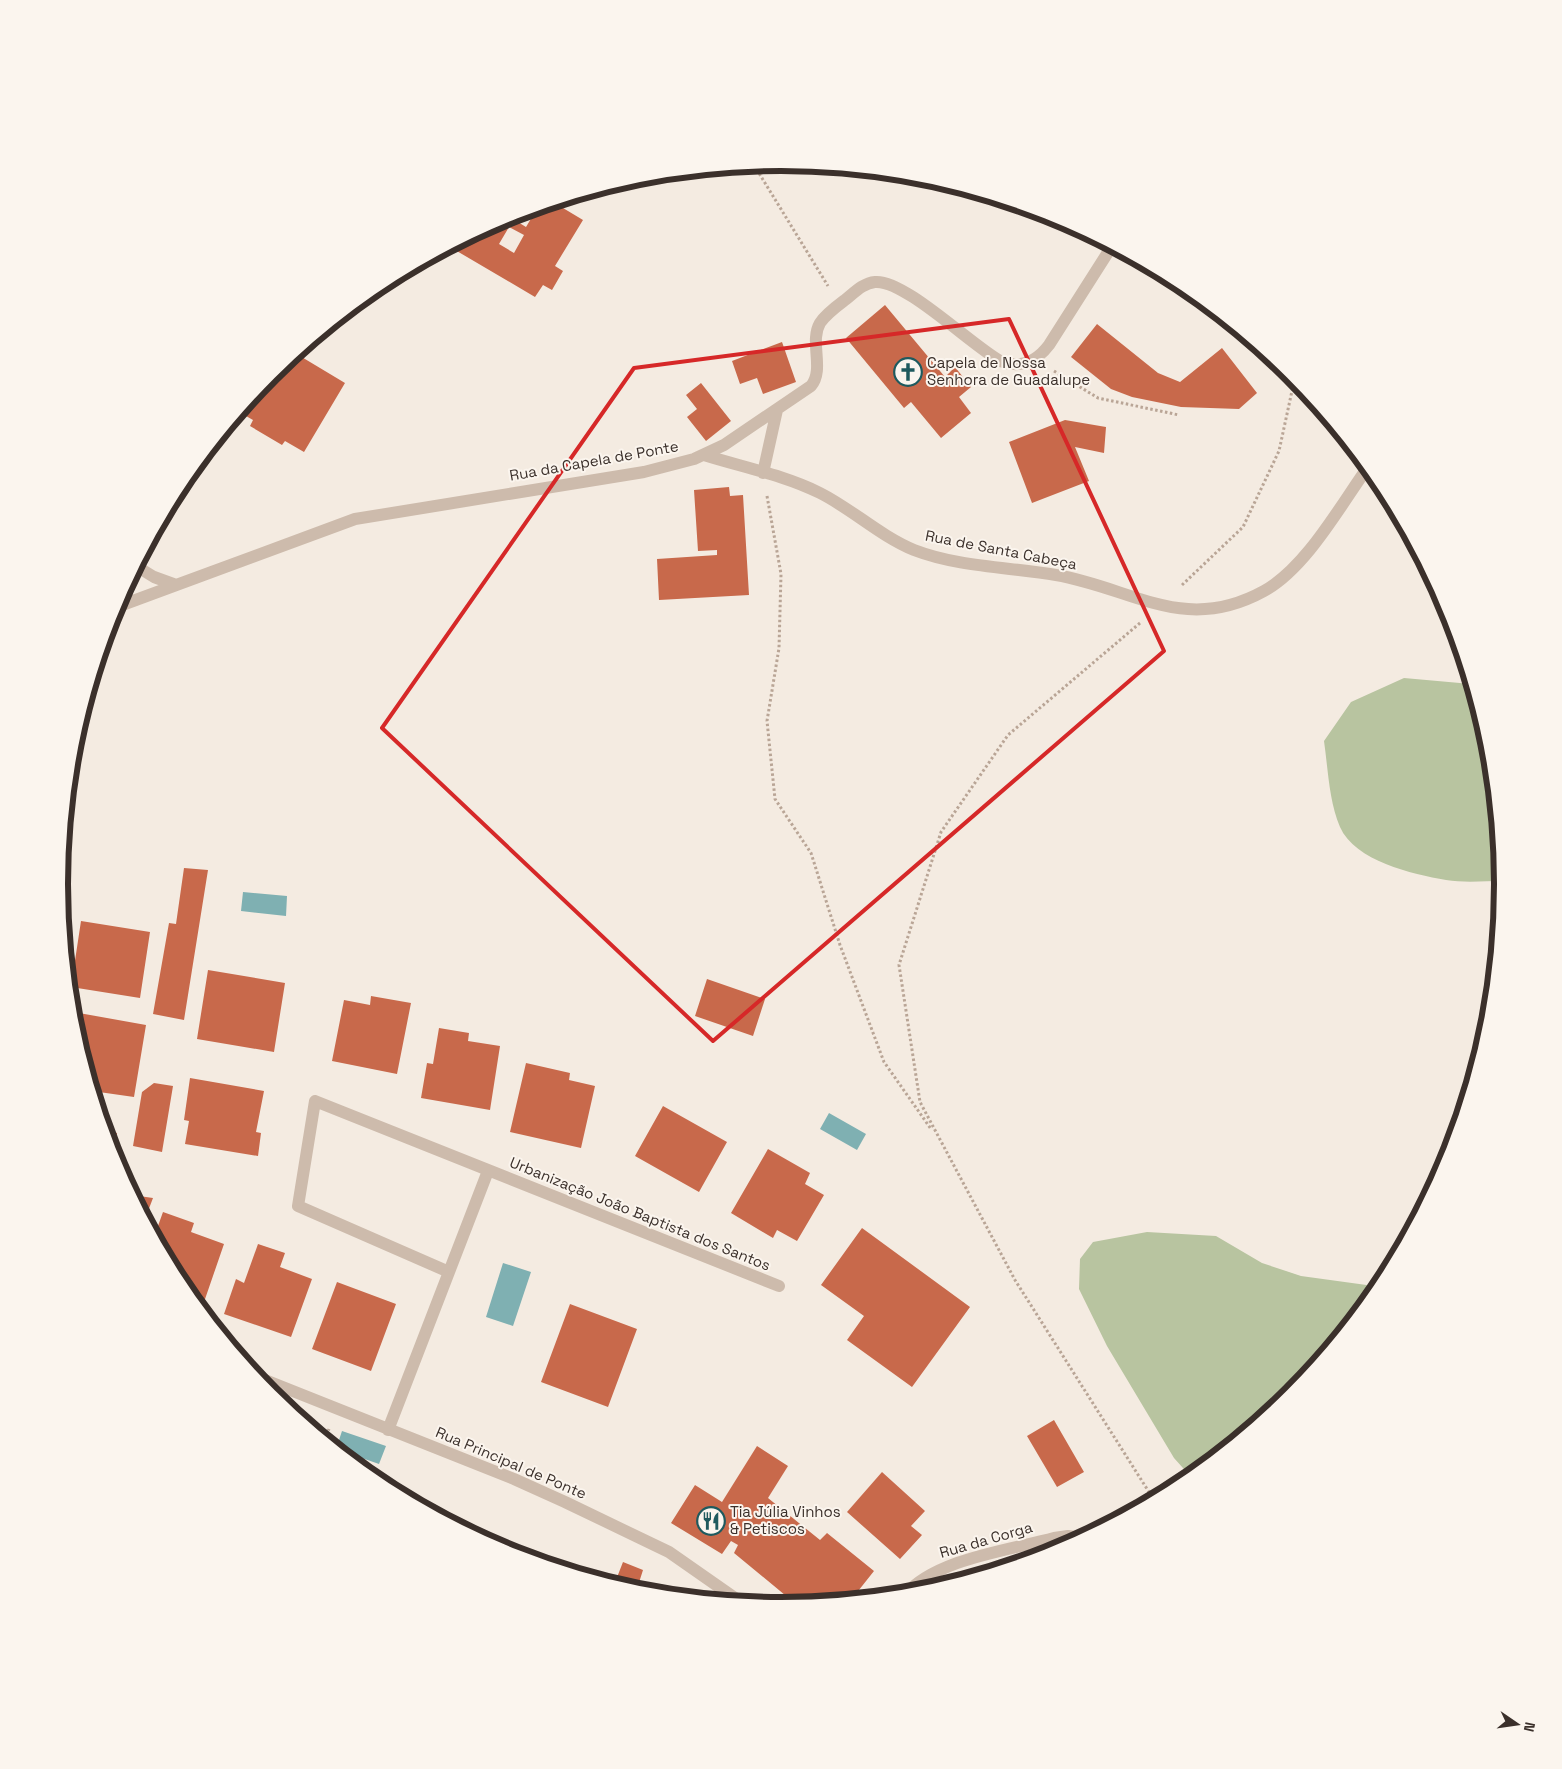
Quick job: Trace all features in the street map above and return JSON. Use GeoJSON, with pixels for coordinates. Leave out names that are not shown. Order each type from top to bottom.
{"type":"FeatureCollection","features":[{"type":"Feature","properties":{"kind":"street"},"geometry":{"type":"LineString","coordinates":[[1036,359],[1055,337],[1109,251]]}},
{"type":"Feature","properties":{"kind":"street","name":"Rua da Capela de Ponte"},"geometry":{"type":"LineString","coordinates":[[125,604],[368,515],[644,472],[704,455],[777,410],[805,391],[815,381],[817,329],[823,319],[839,305],[870,283],[882,282],[908,294],[989,355],[1011,364],[1024,364],[1036,359]]}},
{"type":"Feature","properties":{"kind":"street"},"geometry":{"type":"LineString","coordinates":[[763,473],[777,410]]}},
{"type":"Feature","properties":{"kind":"street","name":"Rua de Santa Cabeça"},"geometry":{"type":"LineString","coordinates":[[704,455],[819,492],[900,543],[922,553],[956,561],[1065,576],[1160,606],[1196,609],[1220,606],[1254,596],[1278,582],[1302,560],[1364,473]]}},
{"type":"Feature","properties":{"kind":"street"},"geometry":{"type":"LineString","coordinates":[[141,569],[154,577],[176,585]]}},
{"type":"Feature","properties":{"kind":"street","name":"Urbanização João Baptista dos Santos"},"geometry":{"type":"LineString","coordinates":[[449,1272],[298,1206],[315,1101],[779,1286]]}},
{"type":"Feature","properties":{"kind":"street","name":"Urbanização João Baptista dos Santos"},"geometry":{"type":"LineString","coordinates":[[388,1430],[488,1171]]}},
{"type":"Feature","properties":{"kind":"street","name":"Rua Principal de Ponte"},"geometry":{"type":"LineString","coordinates":[[270,1382],[522,1482],[648,1540],[680,1558],[732,1596]]}},
{"type":"Feature","properties":{"kind":"street","name":"Rua da Corga"},"geometry":{"type":"LineString","coordinates":[[916,1585],[925,1576],[952,1565],[1054,1538],[1067,1538]]}},
{"type":"Feature","properties":{"kind":"path"},"geometry":{"type":"LineString","coordinates":[[758,172],[839,305]]}},
{"type":"Feature","properties":{"kind":"path"},"geometry":{"type":"LineString","coordinates":[[1036,359],[1098,398],[1179,415]]}},
{"type":"Feature","properties":{"kind":"path"},"geometry":{"type":"LineString","coordinates":[[1150,1494],[1015,1280],[938,1139],[920,1102],[899,965],[941,832],[1008,735],[1160,606],[1243,527],[1279,451],[1293,387]]}},
{"type":"Feature","properties":{"kind":"path"},"geometry":{"type":"LineString","coordinates":[[763,473],[781,574],[779,648],[767,721],[775,799],[810,853],[840,945],[884,1062],[938,1139]]}},
{"type":"Feature","properties":{"kind":"highlighted area"},"geometry":{"type":"Polygon","coordinates":[[[1009,319],[1164,651],[713,1041],[382,728],[634,368],[1009,319]]]}},
{"type":"Feature","properties":{"kind":"green space"},"geometry":{"type":"Polygon","coordinates":[[[1404,678],[1465,683],[1481,745],[1488,791],[1493,838],[1494,881],[1453,881],[1401,870],[1371,857],[1347,839],[1336,817],[1331,796],[1324,741],[1351,702],[1404,678]]]}},
{"type":"Feature","properties":{"kind":"green space"},"geometry":{"type":"Polygon","coordinates":[[[1147,1232],[1216,1236],[1262,1263],[1301,1276],[1371,1286],[1347,1319],[1286,1389],[1215,1451],[1186,1472],[1174,1458],[1107,1346],[1079,1289],[1080,1259],[1093,1242],[1147,1232]]]}},
{"type":"Feature","properties":{"kind":"water"},"geometry":{"type":"Polygon","coordinates":[[[243,892],[287,896],[286,916],[241,911],[243,892]]]}},
{"type":"Feature","properties":{"kind":"water"},"geometry":{"type":"Polygon","coordinates":[[[829,1113],[866,1134],[857,1150],[820,1129],[829,1113]]]}},
{"type":"Feature","properties":{"kind":"water"},"geometry":{"type":"Polygon","coordinates":[[[503,1263],[531,1272],[513,1326],[486,1317],[503,1263]]]}},
{"type":"Feature","properties":{"kind":"water"},"geometry":{"type":"Polygon","coordinates":[[[342,1431],[386,1446],[379,1464],[352,1455],[338,1443],[342,1431]]]}},
{"type":"Feature","properties":{"kind":"building"},"geometry":{"type":"Polygon","coordinates":[[[560,206],[583,220],[555,266],[563,271],[552,290],[543,285],[535,297],[455,250],[517,222],[526,227],[533,216],[560,206]],[[509,227],[499,244],[514,253],[524,235],[509,227]]]}},
{"type":"Feature","properties":{"kind":"building","name":"Capela de Nossa Senhora de Guadalupe"},"geometry":{"type":"Polygon","coordinates":[[[885,305],[945,377],[955,367],[971,387],[959,397],[971,413],[941,438],[911,402],[904,408],[846,338],[885,305]]]}},
{"type":"Feature","properties":{"kind":"building"},"geometry":{"type":"Polygon","coordinates":[[[1097,324],[1158,373],[1180,382],[1222,348],[1257,393],[1239,409],[1181,407],[1132,397],[1111,389],[1071,357],[1097,324]]]}},
{"type":"Feature","properties":{"kind":"building"},"geometry":{"type":"Polygon","coordinates":[[[782,342],[796,382],[763,394],[757,378],[740,384],[732,361],[782,342]]]}},
{"type":"Feature","properties":{"kind":"building"},"geometry":{"type":"Polygon","coordinates":[[[301,357],[345,383],[304,452],[285,441],[282,445],[250,426],[253,420],[244,415],[276,380],[301,357]]]}},
{"type":"Feature","properties":{"kind":"building"},"geometry":{"type":"Polygon","coordinates":[[[701,383],[731,421],[706,441],[687,417],[697,409],[686,395],[701,383]]]}},
{"type":"Feature","properties":{"kind":"building"},"geometry":{"type":"Polygon","coordinates":[[[1065,420],[1106,427],[1104,453],[1075,447],[1089,481],[1032,503],[1009,442],[1065,420]]]}},
{"type":"Feature","properties":{"kind":"building"},"geometry":{"type":"Polygon","coordinates":[[[729,487],[730,496],[743,495],[749,595],[659,600],[657,559],[717,555],[717,550],[698,551],[694,490],[729,487]]]}},
{"type":"Feature","properties":{"kind":"building"},"geometry":{"type":"Polygon","coordinates":[[[184,868],[208,870],[184,1020],[153,1014],[169,923],[176,924],[184,868]]]}},
{"type":"Feature","properties":{"kind":"building"},"geometry":{"type":"Polygon","coordinates":[[[81,921],[150,932],[140,998],[75,988],[73,972],[81,921]]]}},
{"type":"Feature","properties":{"kind":"building"},"geometry":{"type":"Polygon","coordinates":[[[208,970],[285,983],[274,1052],[197,1039],[208,970]]]}},
{"type":"Feature","properties":{"kind":"building"},"geometry":{"type":"Polygon","coordinates":[[[707,979],[765,999],[753,1036],[695,1016],[707,979]]]}},
{"type":"Feature","properties":{"kind":"building"},"geometry":{"type":"Polygon","coordinates":[[[371,996],[411,1003],[397,1074],[332,1061],[344,1000],[370,1005],[371,996]]]}},
{"type":"Feature","properties":{"kind":"building"},"geometry":{"type":"Polygon","coordinates":[[[79,1013],[146,1025],[134,1097],[99,1092],[79,1013]]]}},
{"type":"Feature","properties":{"kind":"building"},"geometry":{"type":"Polygon","coordinates":[[[439,1028],[469,1033],[468,1041],[500,1046],[490,1110],[421,1098],[427,1063],[433,1064],[439,1028]]]}},
{"type":"Feature","properties":{"kind":"building"},"geometry":{"type":"Polygon","coordinates":[[[526,1063],[570,1073],[569,1080],[595,1086],[581,1148],[510,1132],[526,1063]]]}},
{"type":"Feature","properties":{"kind":"building"},"geometry":{"type":"Polygon","coordinates":[[[190,1078],[264,1091],[256,1132],[261,1133],[258,1156],[185,1144],[189,1121],[184,1120],[190,1078]]]}},
{"type":"Feature","properties":{"kind":"building"},"geometry":{"type":"Polygon","coordinates":[[[154,1083],[173,1086],[162,1152],[133,1146],[142,1092],[154,1083]]]}},
{"type":"Feature","properties":{"kind":"building"},"geometry":{"type":"Polygon","coordinates":[[[663,1106],[727,1142],[699,1192],[635,1156],[663,1106]]]}},
{"type":"Feature","properties":{"kind":"building"},"geometry":{"type":"Polygon","coordinates":[[[112,1132],[117,1133],[116,1142],[112,1132]]]}},
{"type":"Feature","properties":{"kind":"building"},"geometry":{"type":"Polygon","coordinates":[[[768,1149],[810,1173],[805,1184],[824,1195],[797,1241],[777,1230],[773,1238],[731,1213],[768,1149]]]}},
{"type":"Feature","properties":{"kind":"building"},"geometry":{"type":"Polygon","coordinates":[[[139,1196],[153,1198],[148,1212],[139,1196]]]}},
{"type":"Feature","properties":{"kind":"building"},"geometry":{"type":"Polygon","coordinates":[[[163,1212],[194,1223],[191,1232],[224,1244],[204,1302],[188,1281],[157,1229],[163,1212]]]}},
{"type":"Feature","properties":{"kind":"building"},"geometry":{"type":"Polygon","coordinates":[[[862,1228],[970,1307],[912,1387],[847,1340],[864,1316],[821,1285],[862,1228]]]}},
{"type":"Feature","properties":{"kind":"building"},"geometry":{"type":"Polygon","coordinates":[[[258,1244],[285,1253],[280,1267],[312,1279],[291,1337],[224,1314],[236,1279],[244,1283],[258,1244]]]}},
{"type":"Feature","properties":{"kind":"building"},"geometry":{"type":"Polygon","coordinates":[[[337,1282],[396,1304],[371,1371],[312,1349],[337,1282]]]}},
{"type":"Feature","properties":{"kind":"building"},"geometry":{"type":"Polygon","coordinates":[[[570,1304],[637,1329],[608,1407],[541,1382],[570,1304]]]}},
{"type":"Feature","properties":{"kind":"building"},"geometry":{"type":"Polygon","coordinates":[[[1054,1420],[1084,1472],[1057,1487],[1027,1436],[1054,1420]]]}},
{"type":"Feature","properties":{"kind":"building"},"geometry":{"type":"Polygon","coordinates":[[[757,1446],[788,1466],[768,1498],[820,1540],[827,1533],[874,1571],[856,1594],[788,1598],[734,1553],[738,1545],[731,1541],[722,1554],[671,1523],[695,1485],[722,1502],[757,1446]]]}},
{"type":"Feature","properties":{"kind":"building"},"geometry":{"type":"Polygon","coordinates":[[[882,1472],[925,1511],[911,1526],[922,1535],[900,1559],[847,1512],[882,1472]]]}},
{"type":"Feature","properties":{"kind":"building"},"geometry":{"type":"Polygon","coordinates":[[[623,1562],[643,1570],[639,1583],[617,1578],[623,1562]]]}},
{"type":"Feature","properties":{"kind":"place","name":"Capela de Nossa Senhora de Guadalupe"},"geometry":{"type":"Point","coordinates":[908,372]}},
{"type":"Feature","properties":{"kind":"place","name":"Tia Júlia Vinhos & Petiscos"},"geometry":{"type":"Point","coordinates":[711,1521]}}]}
